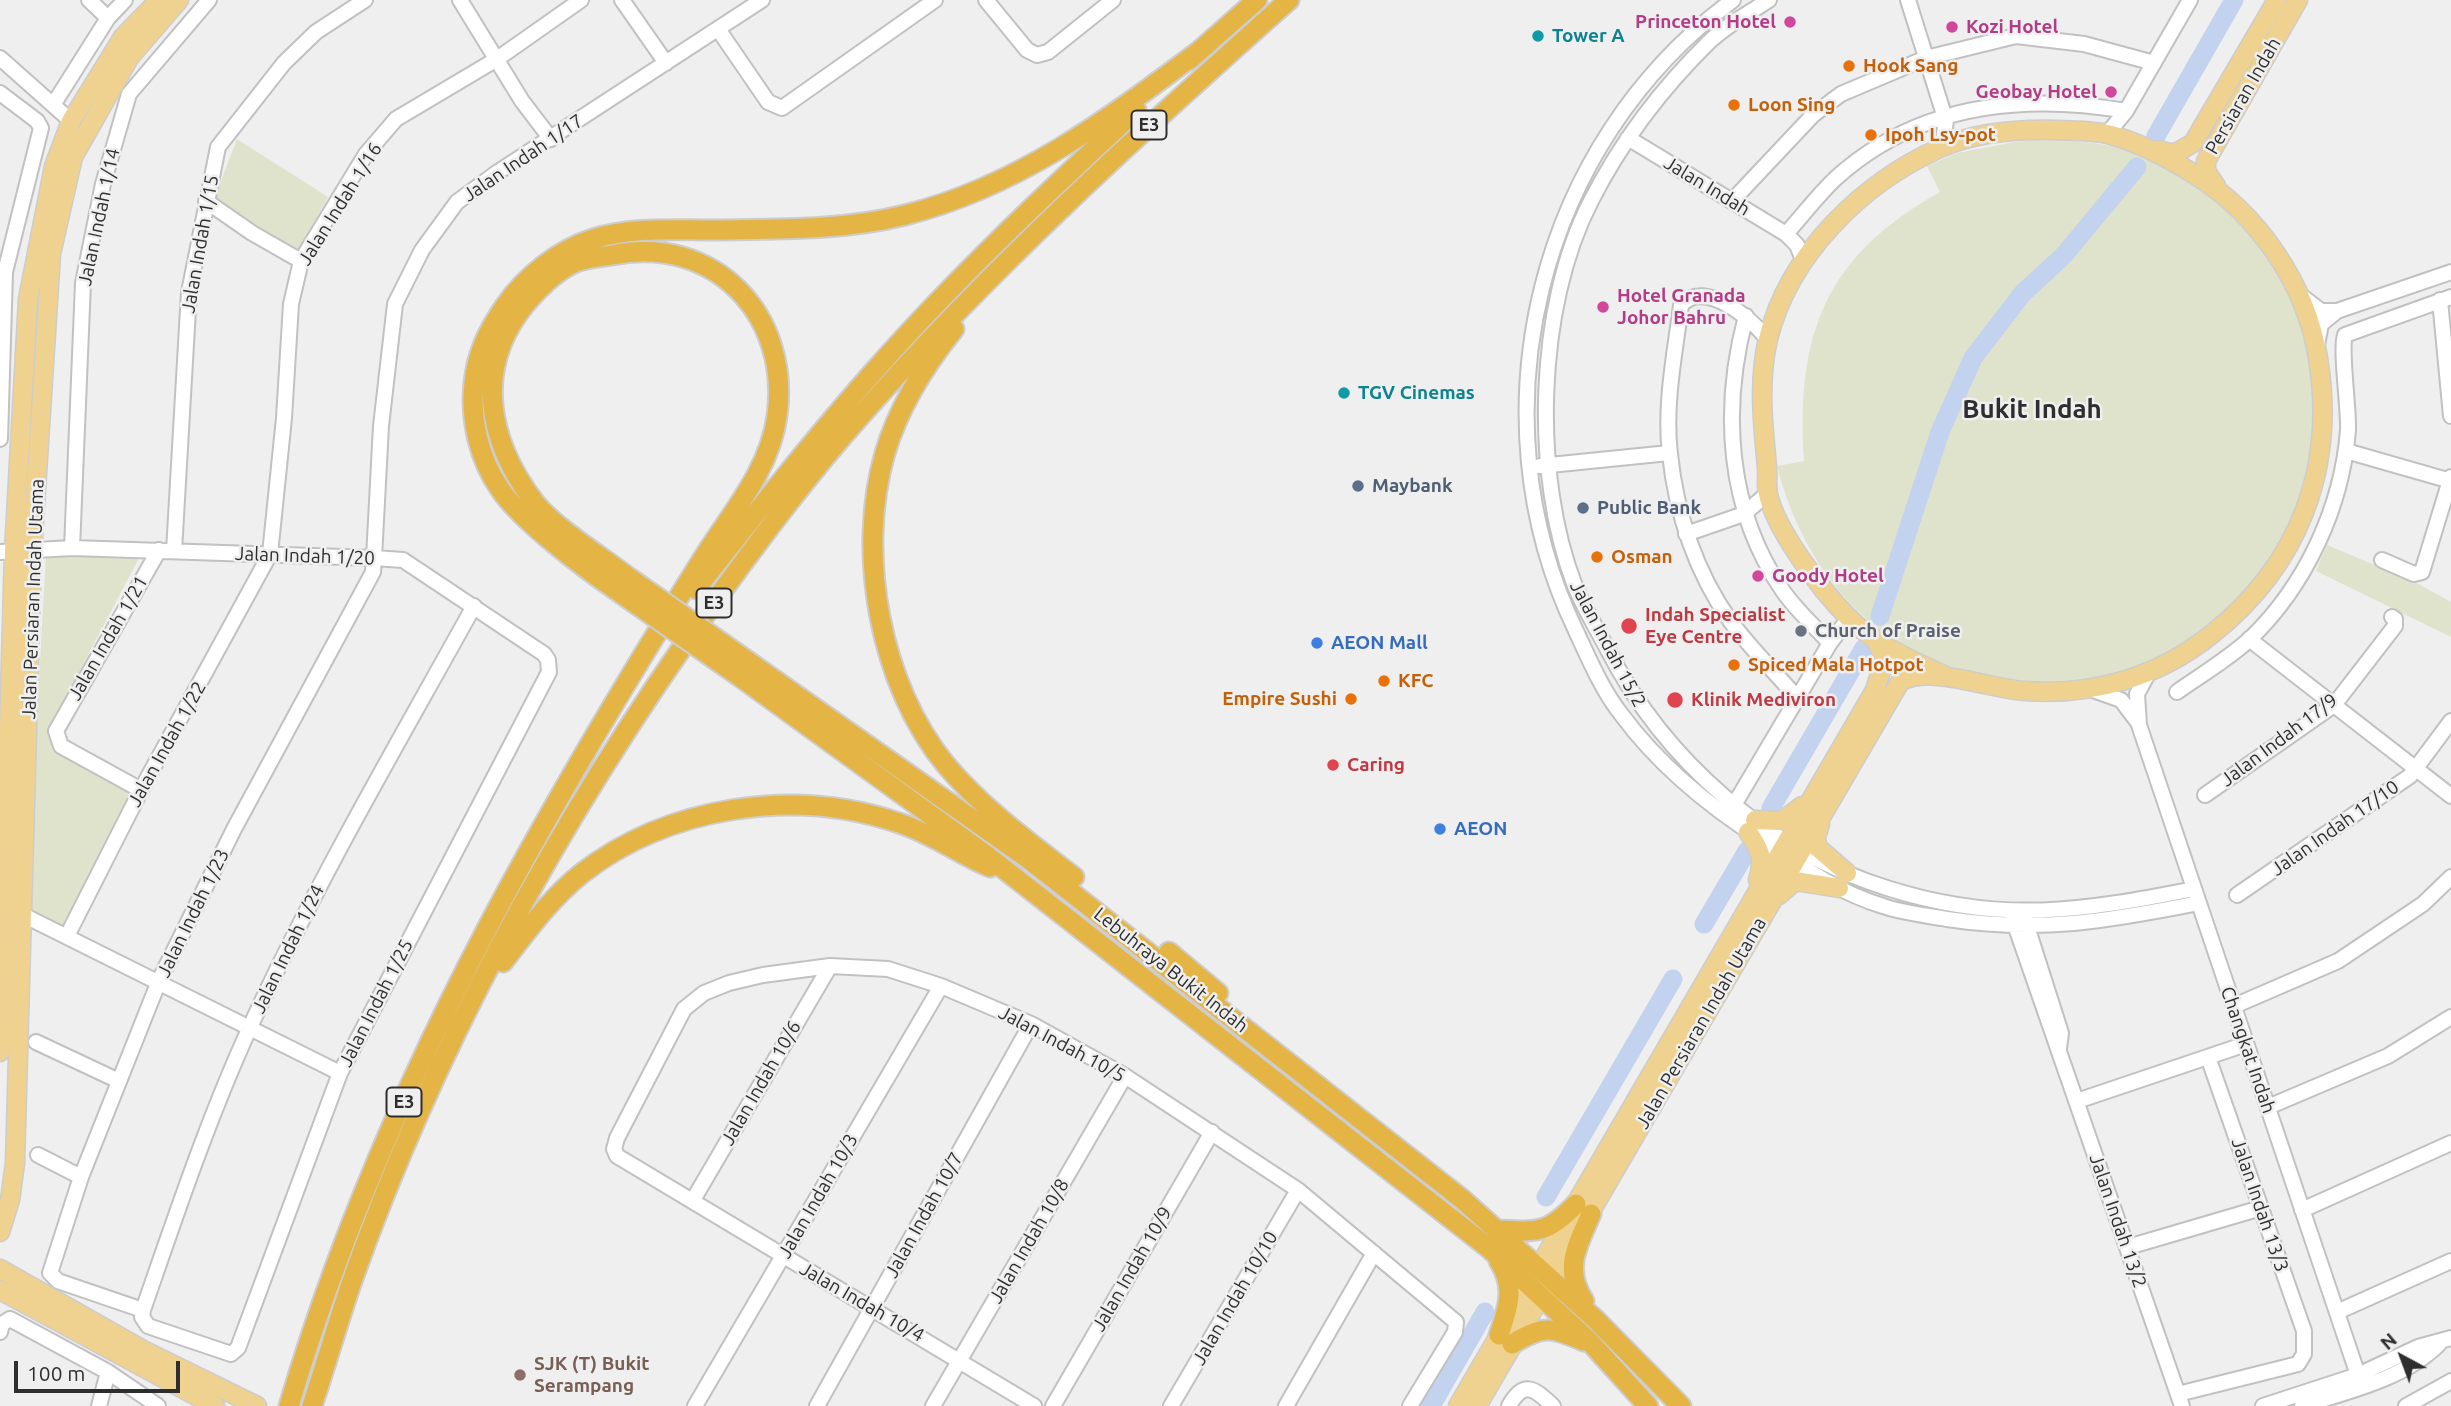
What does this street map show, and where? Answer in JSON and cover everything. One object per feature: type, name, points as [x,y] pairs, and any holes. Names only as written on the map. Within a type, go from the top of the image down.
[{"type":"highway","name":"E3","points":[[289,1406],[332,1279],[377,1163],[416,1074],[463,977],[538,835],[648,651],[833,418],[887,356],[1010,228],[1257,0]]},
{"type":"highway","name":"E3","points":[[312,1406],[352,1281],[390,1183],[476,996],[583,800],[652,692],[737,571],[860,416],[1013,254],[1130,142],[1289,0]]},
{"type":"highway","points":[[623,585],[552,539],[500,490],[478,443],[471,405],[476,359],[490,328],[518,288],[546,263],[590,240],[636,230],[782,229],[854,224],[904,215],[966,197],[1040,162],[1198,52]]},
{"type":"highway","points":[[623,585],[538,508],[513,471],[497,435],[491,401],[497,354],[511,321],[541,285],[575,262],[633,250],[685,257],[734,282],[760,318],[777,357],[778,412],[772,445],[739,506],[648,651]]},
{"type":"highway","points":[[1013,254],[950,333],[911,392],[884,454],[874,513],[875,586],[889,660],[914,716],[946,764],[983,803],[1197,974],[1276,1042],[1299,1070]]},
{"type":"highway","name":"Lebuhraya Bukit Indah","points":[[623,585],[1030,860],[1299,1070],[1541,1281],[1595,1319],[1681,1406]]},
{"type":"highway","name":"Lebuhraya Bukit Indah","points":[[744,668],[1007,874],[1494,1240]]},
{"type":"highway","points":[[476,996],[535,921],[581,874],[655,830],[713,813],[791,804],[861,812],[907,825],[962,856],[1007,874]]},
{"type":"highway","points":[[1583,1209],[1546,1230],[1494,1240],[1508,1275],[1510,1295],[1506,1340],[1552,1328],[1591,1343]]},
{"type":"highway","points":[[1583,1209],[1572,1276],[1595,1319]]},
{"type":"highway","name":"Lebuhraya Bukit Indah","points":[[1541,1281],[1591,1343],[1648,1406]]},
{"type":"main road","name":"Jalan Persiaran Indah Utama","points":[[0,1052],[15,552],[28,299],[54,166],[71,121],[123,37],[159,0]]},
{"type":"main road","name":"Jalan Persiaran Indah Utama","points":[[0,1232],[10,1200],[15,1163],[23,915],[15,552],[51,254],[72,157],[129,58],[180,0]]},
{"type":"main road","points":[[2261,28],[2266,0]]},
{"type":"main road","name":"Persiaran Indah","points":[[2148,148],[2174,154],[2193,142],[2277,0]]},
{"type":"main road","name":"Persiaran Indah","points":[[2220,193],[2206,171],[2206,161],[2298,0]]},
{"type":"main road","name":"Jalan Persiaran Indah Utama","points":[[1821,799],[1900,682],[1919,675],[1948,677],[1992,688],[2026,691],[2090,689],[2120,684],[2188,652],[2237,613],[2260,588],[2290,545],[2309,499],[2320,450],[2322,383],[2317,351],[2299,294],[2264,237],[2220,193],[2148,148],[2107,134],[2030,129],[1969,138],[1942,147],[1868,191],[1823,236],[1804,262],[1777,316],[1768,341],[1762,404],[1768,494],[1776,513],[1812,575],[1849,618],[1874,638],[1948,677]]},
{"type":"main road","name":"Jalan Persiaran Indah Utama","points":[[1458,1406],[1506,1340],[1821,799],[1882,676],[1884,650],[1874,638]]},
{"type":"main road","points":[[1759,906],[1763,861],[1752,826],[1788,819],[1821,799]]},
{"type":"main road","points":[[1821,799],[1817,847],[1843,881]]},
{"type":"main road","points":[[1759,906],[1795,881],[1843,881]]},
{"type":"main road","points":[[0,1269],[143,1350],[257,1406]]},
{"type":"main road","points":[[0,1290],[215,1406]]},
{"type":"main road","name":"Jalan Persiaran Indah Utama","points":[[1477,1406],[1506,1340]]},
{"type":"street","points":[[89,0],[108,18]]},
{"type":"street","points":[[52,105],[108,18],[125,0]]},
{"type":"street","name":"Jalan Indah 1/14","points":[[72,548],[83,283],[103,184],[129,93],[209,0]]},
{"type":"street","name":"Jalan Indah 1/15","points":[[174,551],[188,303],[218,147],[284,63],[316,32],[365,0]]},
{"type":"street","points":[[460,0],[522,101],[551,139]]},
{"type":"street","name":"Jalan Indah 1/16","points":[[270,554],[284,418],[291,304],[301,261],[366,154],[396,120],[496,59],[581,0]]},
{"type":"street","points":[[622,0],[666,63]]},
{"type":"street","name":"Jalan Indah 1/17","points":[[374,558],[381,426],[396,304],[422,250],[457,202],[498,172],[762,0]]},
{"type":"street","points":[[719,29],[768,102],[782,108],[935,0]]},
{"type":"street","points":[[986,0],[1027,50],[1037,55],[1048,52],[1113,0]]},
{"type":"street","name":"Jalan Indah 15/2","points":[[1733,0],[1695,30],[1629,102],[1587,167],[1562,219],[1548,261],[1532,328],[1525,396],[1528,467],[1539,534],[1561,600],[1621,714],[1699,794],[1843,881]]},
{"type":"street","name":"Jalan Indah 15/2","points":[[1752,826],[1734,805],[1677,752],[1629,692],[1575,587],[1557,526],[1548,465],[1546,386],[1552,331],[1563,284],[1590,203],[1643,115],[1712,40],[1769,0]]},
{"type":"street","points":[[1908,0],[1945,118],[1942,147]]},
{"type":"street","points":[[2107,134],[2126,111],[2190,0]]},
{"type":"street","points":[[1732,201],[1813,115],[1841,94],[1926,58],[2016,36],[2084,44],[2154,63]]},
{"type":"street","points":[[0,58],[71,121]]},
{"type":"street","points":[[0,93],[37,121],[41,128],[3,271],[0,439]]},
{"type":"street","points":[[1786,234],[1835,179],[1873,149],[1945,118],[2007,104],[2071,102],[2126,111]]},
{"type":"street","points":[[2126,111],[2130,142]]},
{"type":"street","points":[[1945,118],[1969,138]]},
{"type":"street","name":"Jalan Indah","points":[[1628,138],[1786,234],[1797,245],[1804,262]]},
{"type":"street","points":[[206,201],[252,233],[301,261]]},
{"type":"street","name":"Jalan Indah","points":[[1786,234],[1808,239],[1823,236]]},
{"type":"street","points":[[2299,294],[2321,311],[2337,311],[2451,272]]},
{"type":"street","points":[[1768,341],[1750,318],[1707,296],[1691,297],[1681,305],[1672,377],[1669,453],[1686,534],[1696,561],[1731,622],[1798,699]]},
{"type":"street","points":[[2177,692],[2249,639],[2274,612],[2322,536],[2337,493],[2346,451],[2348,418],[2344,335],[2446,298],[2451,416]]},
{"type":"street","points":[[2317,351],[2321,324],[2337,311]]},
{"type":"street","points":[[1750,318],[1777,316]]},
{"type":"street","points":[[1750,318],[1730,418],[1748,511],[1783,592],[1830,643]]},
{"type":"street","points":[[2346,451],[2451,479],[2422,572],[2414,575],[2382,560]]},
{"type":"street","points":[[1528,467],[1669,453]]},
{"type":"street","points":[[1686,534],[1748,511],[1768,494]]},
{"type":"street","points":[[1748,511],[1776,513]]},
{"type":"street","name":"Jalan Indah 1/20","points":[[15,552],[72,548],[403,561],[474,606],[548,660]]},
{"type":"street","name":"Jalan Indah 1/21","points":[[141,790],[61,746],[57,738],[58,725],[159,551]]},
{"type":"street","name":"Jalan Indah 1/22","points":[[67,936],[141,790],[270,554]]},
{"type":"street","name":"Jalan Indah 1/23","points":[[143,1310],[58,1281],[50,1273],[81,1177],[159,981],[234,829],[373,572],[374,558]]},
{"type":"street","name":"Jalan Indah 1/24","points":[[143,1310],[188,1181],[249,1029],[325,874],[474,606]]},
{"type":"street","name":"Jalan Indah 17/9","points":[[2205,795],[2334,705],[2395,626],[2395,619],[2392,617]]},
{"type":"street","points":[[1734,805],[1830,643],[1849,618]]},
{"type":"street","points":[[2249,639],[2451,796]]},
{"type":"street","name":"Jalan Indah 1/25","points":[[143,1310],[142,1317],[148,1326],[227,1354],[238,1348],[340,1073],[549,673],[548,660]]},
{"type":"street","name":"Changkat Indah","points":[[2149,672],[2137,695],[2139,726],[2360,1381]]},
{"type":"street","name":"Changkat Indah","points":[[2090,689],[2121,700],[2139,726]]},
{"type":"street","name":"Jalan Indah 17/10","points":[[2237,895],[2410,776],[2451,720]]},
{"type":"street","points":[[2234,1006],[2338,961],[2423,904],[2451,877]]},
{"type":"street","points":[[1843,881],[1939,902],[2016,911],[2098,908],[2197,896]]},
{"type":"street","points":[[1843,881],[1881,906],[2021,927],[2087,924],[2197,896]]},
{"type":"street","name":"Jalan Indah 13/2","points":[[2016,911],[2061,1033],[2059,1048],[2180,1400]]},
{"type":"street","points":[[23,915],[340,1073]]},
{"type":"street","name":"Jalan Indah 10/5","points":[[617,1156],[614,1149],[617,1138],[684,1009],[704,993],[729,983],[763,975],[830,966],[888,969],[941,986],[1031,1024],[1125,1076],[1298,1190],[1374,1253],[1456,1322],[1455,1332],[1409,1406]]},
{"type":"street","name":"Jalan Indah 10/6","points":[[693,1200],[830,966]]},
{"type":"street","name":"Jalan Indah 10/3","points":[[695,1406],[941,986]]},
{"type":"street","points":[[2268,1107],[2388,1056],[2451,1017]]},
{"type":"street","name":"Jalan Indah 10/7","points":[[817,1406],[1031,1024]]},
{"type":"street","points":[[36,1042],[119,1081]]},
{"type":"street","points":[[2077,1101],[2246,1044]]},
{"type":"street","name":"Jalan Indah 13/3","points":[[2180,1400],[2298,1364],[2304,1354],[2304,1331],[2208,1057]]},
{"type":"street","name":"Jalan Indah 10/8","points":[[933,1406],[1125,1076]]},
{"type":"street","name":"Jalan Indah 10/9","points":[[1053,1406],[1212,1132]]},
{"type":"street","points":[[2302,1210],[2451,1143]]},
{"type":"street","points":[[38,1154],[81,1177]]},
{"type":"street","name":"Jalan Indah 10/4","points":[[617,1156],[873,1307],[1034,1406]]},
{"type":"street","name":"Jalan Indah 10/10","points":[[1171,1406],[1298,1190]]},
{"type":"street","points":[[2128,1247],[2261,1208]]},
{"type":"street","points":[[1286,1406],[1374,1253]]},
{"type":"street","points":[[2337,1312],[2451,1261]]},
{"type":"street","points":[[0,1332],[2,1324],[10,1319],[108,1372],[158,1406]]},
{"type":"street","points":[[2302,1406],[2360,1381],[2418,1347],[2446,1340]]},
{"type":"street","points":[[99,1406],[108,1372]]},
{"type":"street","points":[[2263,1406],[2360,1381]]},
{"type":"street","points":[[2406,1406],[2451,1381]]},
{"type":"street","points":[[1512,1401],[1519,1392],[1531,1389],[1553,1406]]},
{"type":"green space","points":[[237,139],[328,197],[296,255],[213,202]]},
{"type":"green space","points":[[2031,139],[2087,142],[2127,150],[2175,171],[2215,201],[2270,261],[2299,320],[2312,383],[2311,447],[2294,509],[2264,566],[2220,616],[2164,655],[2139,666],[2087,680],[2032,682],[1978,675],[1918,653],[1888,636],[1838,590],[1818,562],[1801,532],[1777,466],[1804,461],[1806,374],[1813,337],[1826,303],[1844,272],[1869,243],[1901,217],[1940,192],[1927,166],[1957,153]]},
{"type":"green space","points":[[2327,545],[2413,581],[2451,602],[2451,637],[2316,571]]},
{"type":"green space","points":[[46,554],[139,558],[53,722],[51,735],[135,792],[64,932],[26,914]]},
{"type":"waterway","points":[[2156,136],[2234,0]]},
{"type":"waterway","points":[[1880,616],[1940,432],[1973,358],[2022,294],[2064,255],[2137,167]]},
{"type":"waterway","points":[[1771,808],[1864,648]]},
{"type":"waterway","points":[[1704,924],[1747,851]]},
{"type":"waterway","points":[[1546,1197],[1673,979]]},
{"type":"waterway","points":[[1431,1406],[1485,1312]]},
{"type":"place","name":"Princeton Hotel","points":[[1790,22]]},
{"type":"place","name":"Kozi Hotel","points":[[1952,27]]},
{"type":"place","name":"Tower A","points":[[1538,36]]},
{"type":"place","name":"Hook Sang","points":[[1849,66]]},
{"type":"place","name":"Geobay Hotel","points":[[2111,92]]},
{"type":"place","name":"Loon Sing","points":[[1734,105]]},
{"type":"place","name":"Ipoh Lsy-pot","points":[[1871,135]]},
{"type":"place","name":"Hotel Granada Johor Bahru","points":[[1603,307]]},
{"type":"place","name":"TGV Cinemas","points":[[1344,393]]},
{"type":"place","name":"Maybank","points":[[1358,486]]},
{"type":"place","name":"Public Bank","points":[[1583,508]]},
{"type":"place","name":"Osman","points":[[1597,557]]},
{"type":"place","name":"Goody Hotel","points":[[1758,576]]},
{"type":"place","name":"Indah Specialist Eye Centre","points":[[1629,626]]},
{"type":"place","name":"Church of Praise","points":[[1801,631]]},
{"type":"place","name":"AEON Mall","points":[[1317,643]]},
{"type":"place","name":"Spiced Mala Hotpot","points":[[1734,665]]},
{"type":"place","name":"KFC","points":[[1384,681]]},
{"type":"place","name":"Empire Sushi","points":[[1351,699]]},
{"type":"place","name":"Klinik Mediviron","points":[[1675,700]]},
{"type":"place","name":"Caring","points":[[1333,765]]},
{"type":"place","name":"AEON","points":[[1440,829]]},
{"type":"place","name":"SJK (T) Bukit Serampang","points":[[520,1375]]},
{"type":"district","name":"Bukit Indah","points":[[2032,409]]}]
